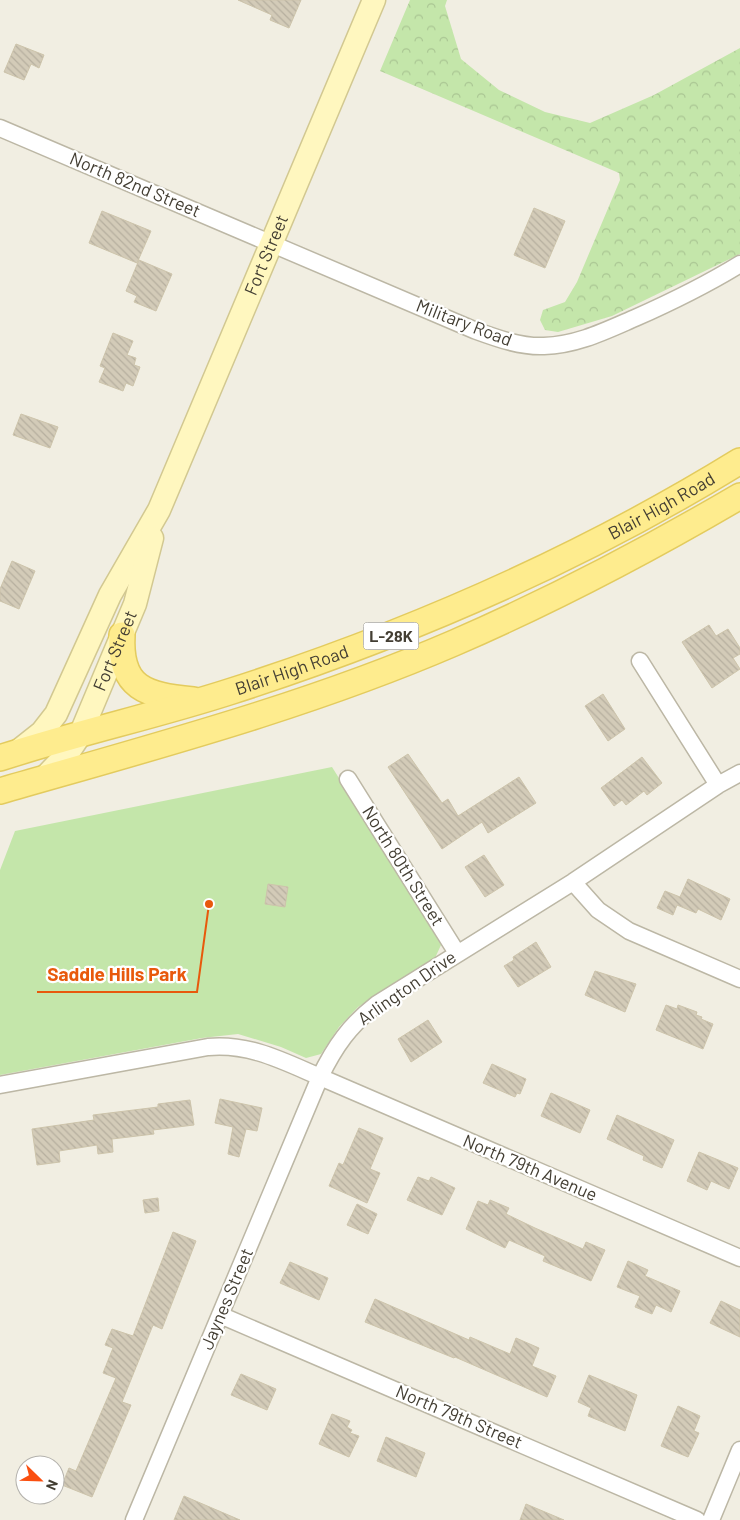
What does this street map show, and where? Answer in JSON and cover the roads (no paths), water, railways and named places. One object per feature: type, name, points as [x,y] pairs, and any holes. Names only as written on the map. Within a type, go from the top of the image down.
[{"type":"main road","name":"Fort Street","points":[[9,755],[42,732],[56,714],[110,595],[159,510],[374,0]]},
{"type":"main road","name":"Blair High Road","points":[[9,755],[200,700],[332,657],[444,613],[607,537],[740,461]]},
{"type":"main road","name":"Blair High Road","points":[[43,779],[297,702],[454,643],[597,575],[740,496]]},
{"type":"main road","name":"Fort Street","points":[[43,779],[68,753],[80,735],[134,604],[159,510]]},
{"type":"main road","points":[[122,634],[123,664],[138,685],[156,694],[200,700]]},
{"type":"main road","name":"L-28K","points":[[0,791],[43,779]]},
{"type":"street","name":"North 82nd Street","points":[[0,128],[270,244]]},
{"type":"street","name":"Military Road","points":[[270,244],[482,333],[530,346],[560,345],[591,337],[681,297],[740,264]]},
{"type":"street","points":[[640,661],[718,786]]},
{"type":"street","name":"Arlington Drive","points":[[320,1077],[342,1037],[360,1018],[457,953],[573,882],[740,773]]},
{"type":"street","name":"North 80th Street","points":[[348,779],[457,953]]},
{"type":"street","points":[[573,882],[598,910],[629,931],[740,979]]},
{"type":"street","points":[[0,1085],[223,1046],[240,1047],[263,1053],[320,1077]]},
{"type":"street","name":"North 79th Avenue","points":[[320,1077],[740,1258]]},
{"type":"street","name":"Jaynes Street","points":[[134,1520],[320,1077]]},
{"type":"street","name":"North 79th Street","points":[[220,1316],[697,1520]]},
{"type":"street","points":[[711,1520],[740,1450]]},
{"type":"place","name":"Saddle Hills Park","points":[[209,904]]}]
